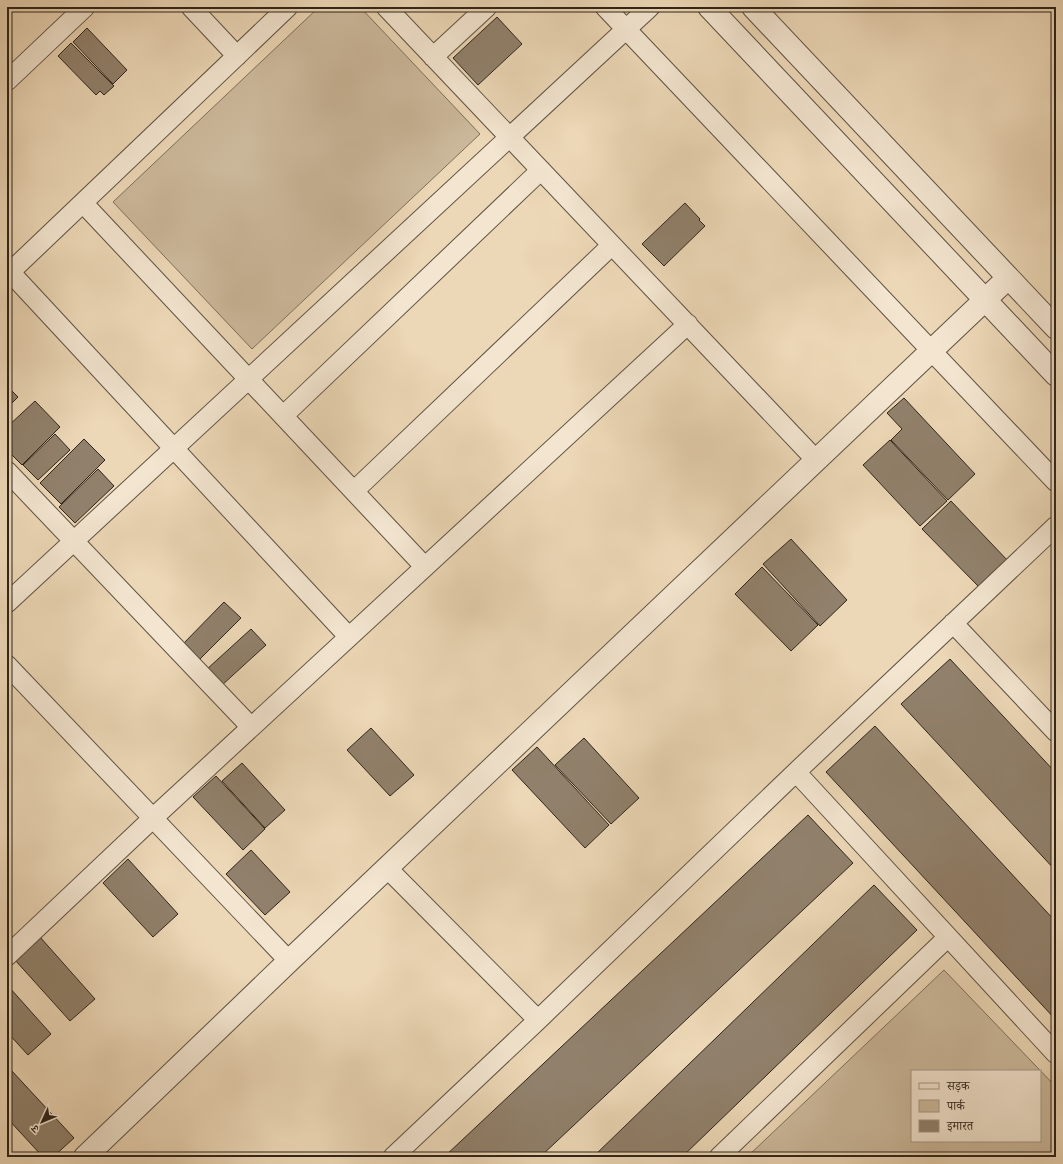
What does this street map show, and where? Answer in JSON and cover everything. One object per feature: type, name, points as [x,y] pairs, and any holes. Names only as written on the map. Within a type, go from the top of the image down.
[{"type":"street","points":[[7,81],[86,7]]},
{"type":"street","points":[[191,7],[237,56]]},
{"type":"street","points":[[288,7],[8,274],[174,448],[349,637]]},
{"type":"street","points":[[386,7],[816,460]]},
{"type":"street","points":[[433,57],[488,7]]},
{"type":"street","points":[[605,7],[1056,482]]},
{"type":"street","points":[[7,603],[650,7]]},
{"type":"street","points":[[709,7],[1056,375]]},
{"type":"street","points":[[753,7],[1056,328]]},
{"type":"street","points":[[283,416],[541,170]]},
{"type":"street","points":[[83,203],[425,567]]},
{"type":"street","points":[[354,491],[612,245]]},
{"type":"street","points":[[85,1157],[289,961],[1008,278]]},
{"type":"street","points":[[7,956],[153,818],[688,324]]},
{"type":"street","points":[[7,471],[252,727]]},
{"type":"street","points":[[393,1157],[1056,526]]},
{"type":"street","points":[[953,623],[1056,732]]},
{"type":"street","points":[[7,665],[289,961]]},
{"type":"street","points":[[796,772],[1056,1054]]},
{"type":"street","points":[[387,868],[538,1020]]},
{"type":"street","points":[[719,1157],[948,937]]},
{"type":"green space","points":[[319,7],[360,7],[480,134],[252,349],[113,202]]},
{"type":"green space","points":[[944,970],[1040,1070],[911,1070],[911,1142],[1041,1142],[1041,1071],[1056,1087],[1056,1157],[747,1157]]},
{"type":"building","points":[[497,17],[522,44],[478,85],[453,58]]},
{"type":"building","points":[[87,28],[127,70],[113,84],[73,42]]},
{"type":"building","points":[[71,43],[114,86],[104,95],[100,91],[96,95],[58,56]]},
{"type":"building","points":[[685,203],[705,226],[664,266],[642,244]]},
{"type":"building","points":[[7,386],[18,397],[7,408]]},
{"type":"building","points":[[904,398],[975,474],[948,500],[891,440],[902,429],[887,413]]},
{"type":"building","points":[[35,401],[60,427],[22,465],[7,450],[7,427]]},
{"type":"building","points":[[55,434],[70,450],[38,480],[23,465]]},
{"type":"building","points":[[84,439],[105,460],[61,504],[40,483]]},
{"type":"building","points":[[890,440],[947,501],[920,526],[863,465]]},
{"type":"building","points":[[98,469],[114,486],[75,523],[59,507]]},
{"type":"building","points":[[951,501],[1009,562],[981,589],[922,529]]},
{"type":"building","points":[[791,539],[847,600],[820,626],[763,564]]},
{"type":"building","points":[[762,567],[818,625],[791,651],[735,594]]},
{"type":"building","points":[[224,602],[241,618],[198,661],[182,645]]},
{"type":"building","points":[[251,629],[266,645],[221,686],[206,670]]},
{"type":"building","points":[[950,659],[1056,773],[1056,871],[901,704]]},
{"type":"building","points":[[875,726],[1056,922],[1056,1020],[826,772]]},
{"type":"building","points":[[371,728],[414,775],[390,796],[347,750]]},
{"type":"building","points":[[584,738],[639,798],[611,824],[555,765]]},
{"type":"building","points":[[537,747],[609,825],[585,848],[512,770]]},
{"type":"building","points":[[242,763],[285,810],[265,828],[222,781]]},
{"type":"building","points":[[216,776],[265,829],[243,850],[193,797]]},
{"type":"building","points":[[808,815],[853,863],[540,1157],[444,1157]]},
{"type":"building","points":[[251,850],[290,892],[265,915],[226,874]]},
{"type":"building","points":[[128,859],[178,914],[153,937],[103,883]]},
{"type":"building","points":[[874,885],[917,930],[682,1157],[593,1157]]},
{"type":"building","points":[[40,937],[95,999],[70,1021],[15,960]]},
{"type":"building","points":[[9,987],[51,1034],[28,1055],[7,1032],[7,988]]},
{"type":"building","points":[[11,1070],[74,1138],[53,1157],[43,1157],[7,1118],[7,1074]]}]
